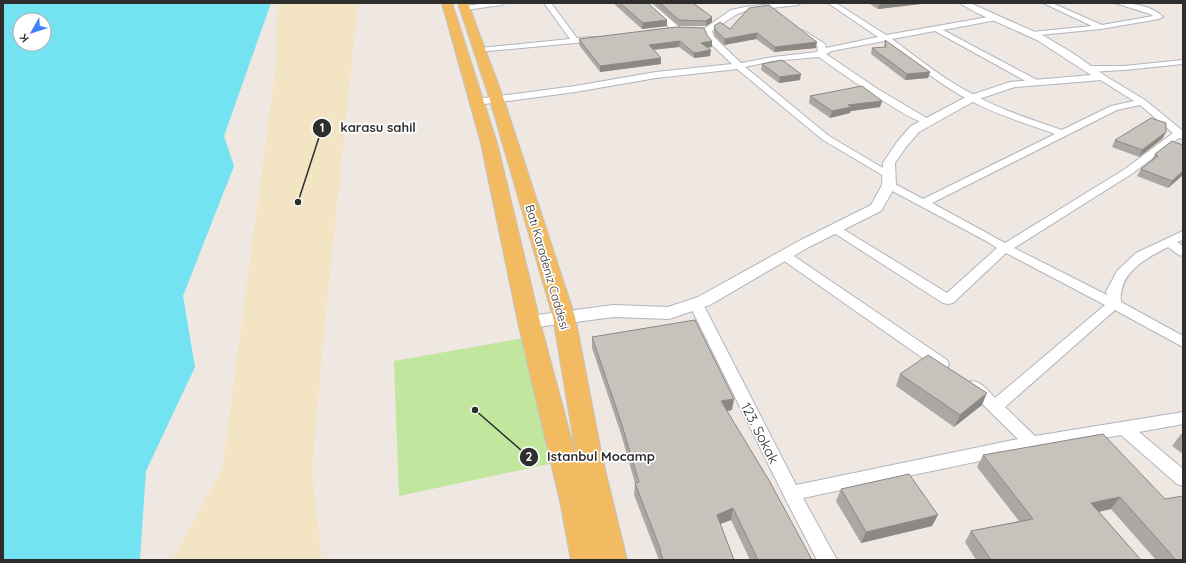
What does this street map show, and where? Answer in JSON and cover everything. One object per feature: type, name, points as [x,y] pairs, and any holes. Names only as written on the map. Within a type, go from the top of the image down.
[{"type":"main road","points":[[447,3],[489,142],[529,322],[574,501],[586,560]]},
{"type":"main road","name":"Batı Karadeniz Caddesi","points":[[464,5],[497,100],[564,318],[589,457],[612,560]]},
{"type":"street","points":[[464,5],[502,3]]},
{"type":"street","points":[[547,3],[575,41]]},
{"type":"street","points":[[647,3],[676,30]]},
{"type":"street","points":[[736,3],[745,9]]},
{"type":"street","points":[[798,3],[745,9],[725,17],[704,30],[710,38],[739,66],[826,138],[889,181],[923,203],[992,239],[1005,248],[1114,304],[1183,342]]},
{"type":"street","points":[[831,3],[972,98],[998,110],[1062,133]]},
{"type":"street","points":[[834,229],[948,300],[1005,248],[1129,171],[1179,131],[1142,102],[1032,34],[963,3]]},
{"type":"street","points":[[1046,3],[1101,27]]},
{"type":"street","points":[[1032,34],[1101,27],[1159,17],[1153,12],[1118,3]]},
{"type":"street","points":[[771,6],[783,16]]},
{"type":"street","points":[[477,102],[656,75],[739,66],[773,59],[820,54],[830,49],[994,18]]},
{"type":"street","points":[[795,26],[822,46],[820,54]]},
{"type":"street","points":[[935,28],[1034,82]]},
{"type":"street","points":[[480,50],[606,38]]},
{"type":"street","points":[[820,54],[885,98],[928,122]]},
{"type":"street","points":[[529,322],[614,311],[669,313],[704,301],[784,255],[876,208],[889,181],[888,163],[901,145],[915,129],[972,98],[1014,84],[1124,68],[1183,62]]},
{"type":"street","points":[[923,203],[1114,108],[1142,102]]},
{"type":"street","points":[[1114,304],[1113,292],[1122,274],[1140,256],[1183,235]]},
{"type":"street","points":[[1169,242],[1183,252]]},
{"type":"street","points":[[784,255],[975,387],[1032,443]]},
{"type":"street","name":"123. Sokak","points":[[696,304],[790,493],[828,560]]},
{"type":"street","points":[[995,407],[1114,304]]},
{"type":"street","points":[[790,493],[1032,443],[1183,418]]},
{"type":"street","points":[[1124,428],[1183,479]]},
{"type":"green space","points":[[535,336],[567,460],[399,496],[394,361]]},
{"type":"sand","points":[[278,3],[358,3],[324,333],[312,471],[322,560],[172,560],[222,469],[275,72]]},
{"type":"water","points":[[3,3],[271,3],[224,136],[234,166],[183,296],[195,367],[146,471],[140,560],[3,560]]},
{"type":"building","points":[[620,3],[648,3],[667,20],[643,23]]},
{"type":"building","points":[[660,3],[693,3],[712,17],[706,21],[679,20]]},
{"type":"building","points":[[769,5],[817,42],[775,47],[757,33],[725,39],[716,31],[714,26],[720,22],[730,29],[749,8]]},
{"type":"building","points":[[676,27],[704,28],[712,41],[701,43],[711,50],[694,53],[680,41],[649,45],[661,58],[600,66],[579,39]]},
{"type":"building","points":[[885,40],[930,72],[907,74],[872,48],[886,47]]},
{"type":"building","points":[[782,60],[801,74],[780,77],[762,64]]},
{"type":"building","points":[[862,86],[882,101],[848,105],[852,107],[832,111],[810,96]]},
{"type":"building","points":[[1151,118],[1166,123],[1166,132],[1142,150],[1115,140]]},
{"type":"building","points":[[1172,141],[1183,145],[1183,171],[1172,181],[1141,169],[1158,156],[1155,154]]},
{"type":"building","points":[[695,320],[734,399],[721,401],[770,482],[812,560],[758,560],[733,508],[717,515],[734,560],[663,560],[635,483],[639,482],[621,422],[592,337]]},
{"type":"building","points":[[928,355],[987,393],[960,415],[900,374]]},
{"type":"building","points":[[1103,434],[1165,499],[1183,496],[1183,560],[1176,560],[1120,497],[1091,503],[1141,560],[991,560],[971,531],[1033,519],[983,455]]},
{"type":"building","points":[[909,474],[938,515],[866,532],[841,489]]},
{"type":"place","name":"karasu sahil","points":[[298,202]]},
{"type":"place","name":"Istanbul Mocamp","points":[[475,410]]}]
